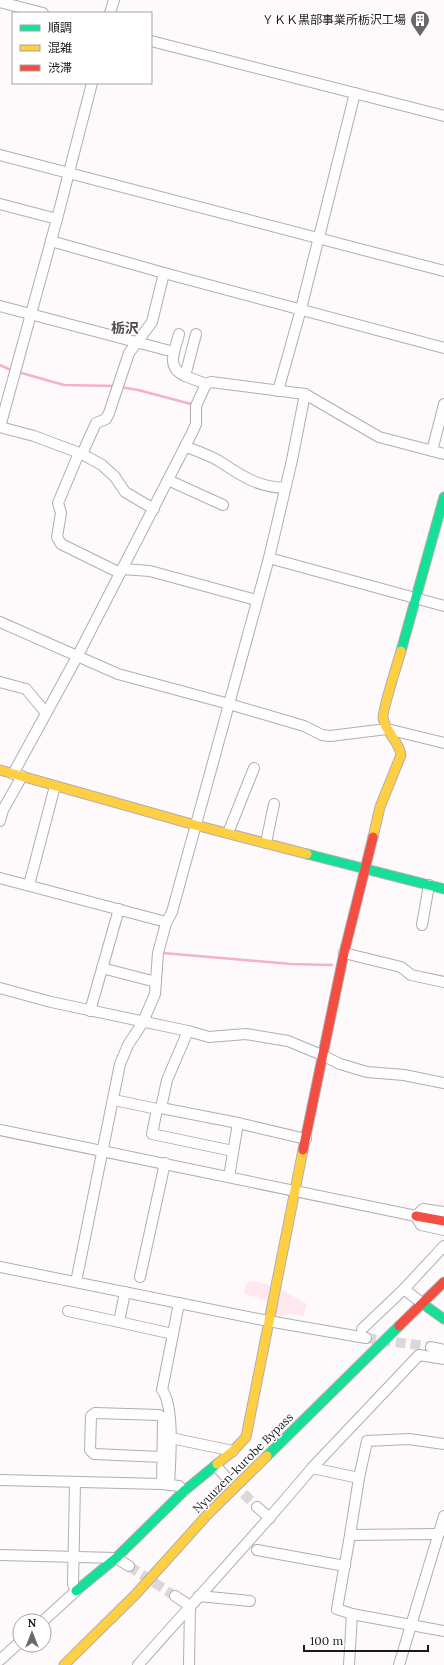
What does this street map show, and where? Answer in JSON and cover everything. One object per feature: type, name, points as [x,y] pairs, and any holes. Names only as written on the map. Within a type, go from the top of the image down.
[{"type":"main road","points":[[76,1591],[116,1558],[184,1491],[216,1466],[246,1437],[268,1321],[344,953],[380,807],[401,755],[400,748],[387,729],[383,716],[444,497]]},
{"type":"main road","points":[[0,770],[195,825],[444,889]]},
{"type":"main road","points":[[416,1216],[444,1221]]},
{"type":"main road","name":"Nyuuzen-kurobe Bypass","points":[[64,1665],[136,1594],[208,1514],[368,1355],[423,1304],[444,1282]]},
{"type":"main road","points":[[423,1304],[444,1319]]},
{"type":"street","points":[[110,12],[114,0]]},
{"type":"street","points":[[0,2],[39,12]]},
{"type":"street","points":[[152,41],[444,116]]},
{"type":"street","points":[[92,84],[57,220],[0,427],[34,436],[81,454],[102,465],[115,477],[125,492],[154,509]]},
{"type":"street","points":[[278,391],[301,309],[356,93]]},
{"type":"street","points":[[0,157],[68,173],[444,271]]},
{"type":"street","points":[[0,204],[57,220]]},
{"type":"street","points":[[51,241],[444,348]]},
{"type":"street","points":[[164,273],[152,322],[129,353],[106,419],[96,423],[58,503],[61,513],[57,537],[61,544],[121,571],[150,571],[256,600]]},
{"type":"street","points":[[0,306],[174,352]]},
{"type":"street","points":[[179,334],[172,361],[173,366],[178,373],[206,384],[211,382],[305,394],[379,437],[444,454]]},
{"type":"street","points":[[185,376],[196,334]]},
{"type":"street","points":[[0,821],[17,775],[46,713],[154,509],[196,424],[196,406],[206,384]]},
{"type":"street","points":[[76,1282],[114,1100],[120,1064],[128,1045],[143,1022],[155,994],[158,952],[166,922],[172,912],[256,600],[269,558],[305,394]]},
{"type":"street","points":[[432,451],[444,404]]},
{"type":"street","points":[[185,446],[219,461],[241,476],[273,488],[285,488]]},
{"type":"street","points":[[168,480],[223,505]]},
{"type":"street","points":[[269,558],[444,606]]},
{"type":"street","points":[[0,622],[78,655],[118,674],[304,726],[322,735],[330,736],[387,729],[444,743]]},
{"type":"street","points":[[0,682],[26,688],[46,713]]},
{"type":"street","points":[[228,833],[254,768]]},
{"type":"street","points":[[29,885],[54,786]]},
{"type":"street","points":[[266,843],[274,804]]},
{"type":"street","points":[[0,878],[166,922]]},
{"type":"street","points":[[422,925],[429,885]]},
{"type":"street","points":[[90,1011],[119,909]]},
{"type":"street","points":[[344,953],[401,967],[411,975],[444,982]]},
{"type":"street","points":[[102,968],[156,982]]},
{"type":"street","points":[[0,988],[51,1002],[188,1031],[208,1037],[246,1034],[288,1041],[340,1064],[367,1072],[404,1075],[444,1083]]},
{"type":"street","points":[[188,1031],[167,1080],[152,1134],[233,1151]]},
{"type":"street","points":[[114,1100],[238,1123],[306,1139]]},
{"type":"street","points":[[229,1177],[238,1123]]},
{"type":"street","points":[[0,1130],[416,1216],[421,1225],[444,1230]]},
{"type":"street","points":[[140,1278],[165,1163]]},
{"type":"street","points":[[416,1216],[424,1209],[444,1212]]},
{"type":"street","points":[[0,1267],[268,1321],[364,1333],[444,1246]]},
{"type":"street","points":[[404,1289],[423,1304]]},
{"type":"street","points":[[119,1322],[125,1292]]},
{"type":"street","points":[[166,1484],[171,1438],[167,1396],[162,1390],[178,1303]]},
{"type":"street","points":[[68,1311],[173,1334]]},
{"type":"street","points":[[431,1347],[444,1350]]},
{"type":"street","points":[[138,1665],[270,1518],[312,1468],[419,1355],[444,1359]]},
{"type":"street","points":[[162,1456],[94,1454],[90,1450],[91,1416],[95,1413],[159,1415],[163,1418],[162,1456],[166,1484]]},
{"type":"street","points":[[171,1438],[233,1451]]},
{"type":"street","points":[[444,1444],[409,1439],[367,1441],[359,1478],[337,1610],[444,1631]]},
{"type":"street","points":[[216,1466],[226,1476]]},
{"type":"street","points":[[312,1468],[359,1478]]},
{"type":"street","points":[[0,1480],[166,1484],[178,1486],[184,1491]]},
{"type":"street","points":[[52,1613],[76,1591],[73,1584],[75,1483]]},
{"type":"street","points":[[256,1507],[270,1518]]},
{"type":"street","points":[[399,1665],[444,1516]]},
{"type":"street","points":[[350,1535],[439,1534]]},
{"type":"street","points":[[257,1550],[345,1566]]},
{"type":"street","points":[[0,1555],[116,1558],[129,1566]]},
{"type":"street","points":[[175,1596],[190,1606]]},
{"type":"street","points":[[199,1596],[250,1601]]},
{"type":"street","points":[[188,1665],[190,1606]]},
{"type":"street","points":[[349,1665],[352,1614]]},
{"type":"street","points":[[0,1660],[12,1649]]},
{"type":"shaded area","points":[[254,1281],[270,1285],[267,1300],[244,1294],[246,1283]]},
{"type":"shaded area","points":[[278,1288],[307,1304],[304,1316],[288,1313],[278,1319],[273,1315]]},
{"type":"waterway","points":[[0,365],[13,371]]},
{"type":"waterway","points":[[18,372],[64,385],[115,386]]},
{"type":"waterway","points":[[120,387],[138,390],[191,404]]},
{"type":"waterway","points":[[163,953],[291,964],[332,965]]},
{"type":"tunnel","points":[[366,1338],[431,1347]]},
{"type":"tunnel","points":[[233,1483],[257,1507]]},
{"type":"tunnel","points":[[129,1566],[175,1596]]},
{"type":"traffic: fast","points":[[401,651],[444,497]]},
{"type":"traffic: fast","points":[[307,854],[444,889]]},
{"type":"traffic: fast","points":[[423,1304],[444,1319]]},
{"type":"traffic: fast","points":[[267,1456],[399,1326]]},
{"type":"traffic: fast","points":[[76,1591],[116,1558],[184,1491],[217,1464]]},
{"type":"traffic: slow","points":[[373,837],[380,807],[401,755],[398,745],[387,728],[383,718],[387,697],[401,651]]},
{"type":"traffic: slow","points":[[0,770],[195,825],[307,854]]},
{"type":"traffic: slow","points":[[217,1464],[233,1451],[246,1437],[303,1150]]},
{"type":"traffic: slow","points":[[64,1665],[136,1594],[208,1514],[267,1456]]},
{"type":"traffic: jam","points":[[303,1150],[344,953],[373,837]]},
{"type":"traffic: jam","points":[[416,1216],[444,1221]]},
{"type":"traffic: jam","points":[[399,1326],[444,1282]]},
{"type":"place","name":"ＹＫＫ黒部事業所栃沢工場","points":[[420,37]]},
{"type":"district","name":"栃沢","points":[[125,328]]}]
